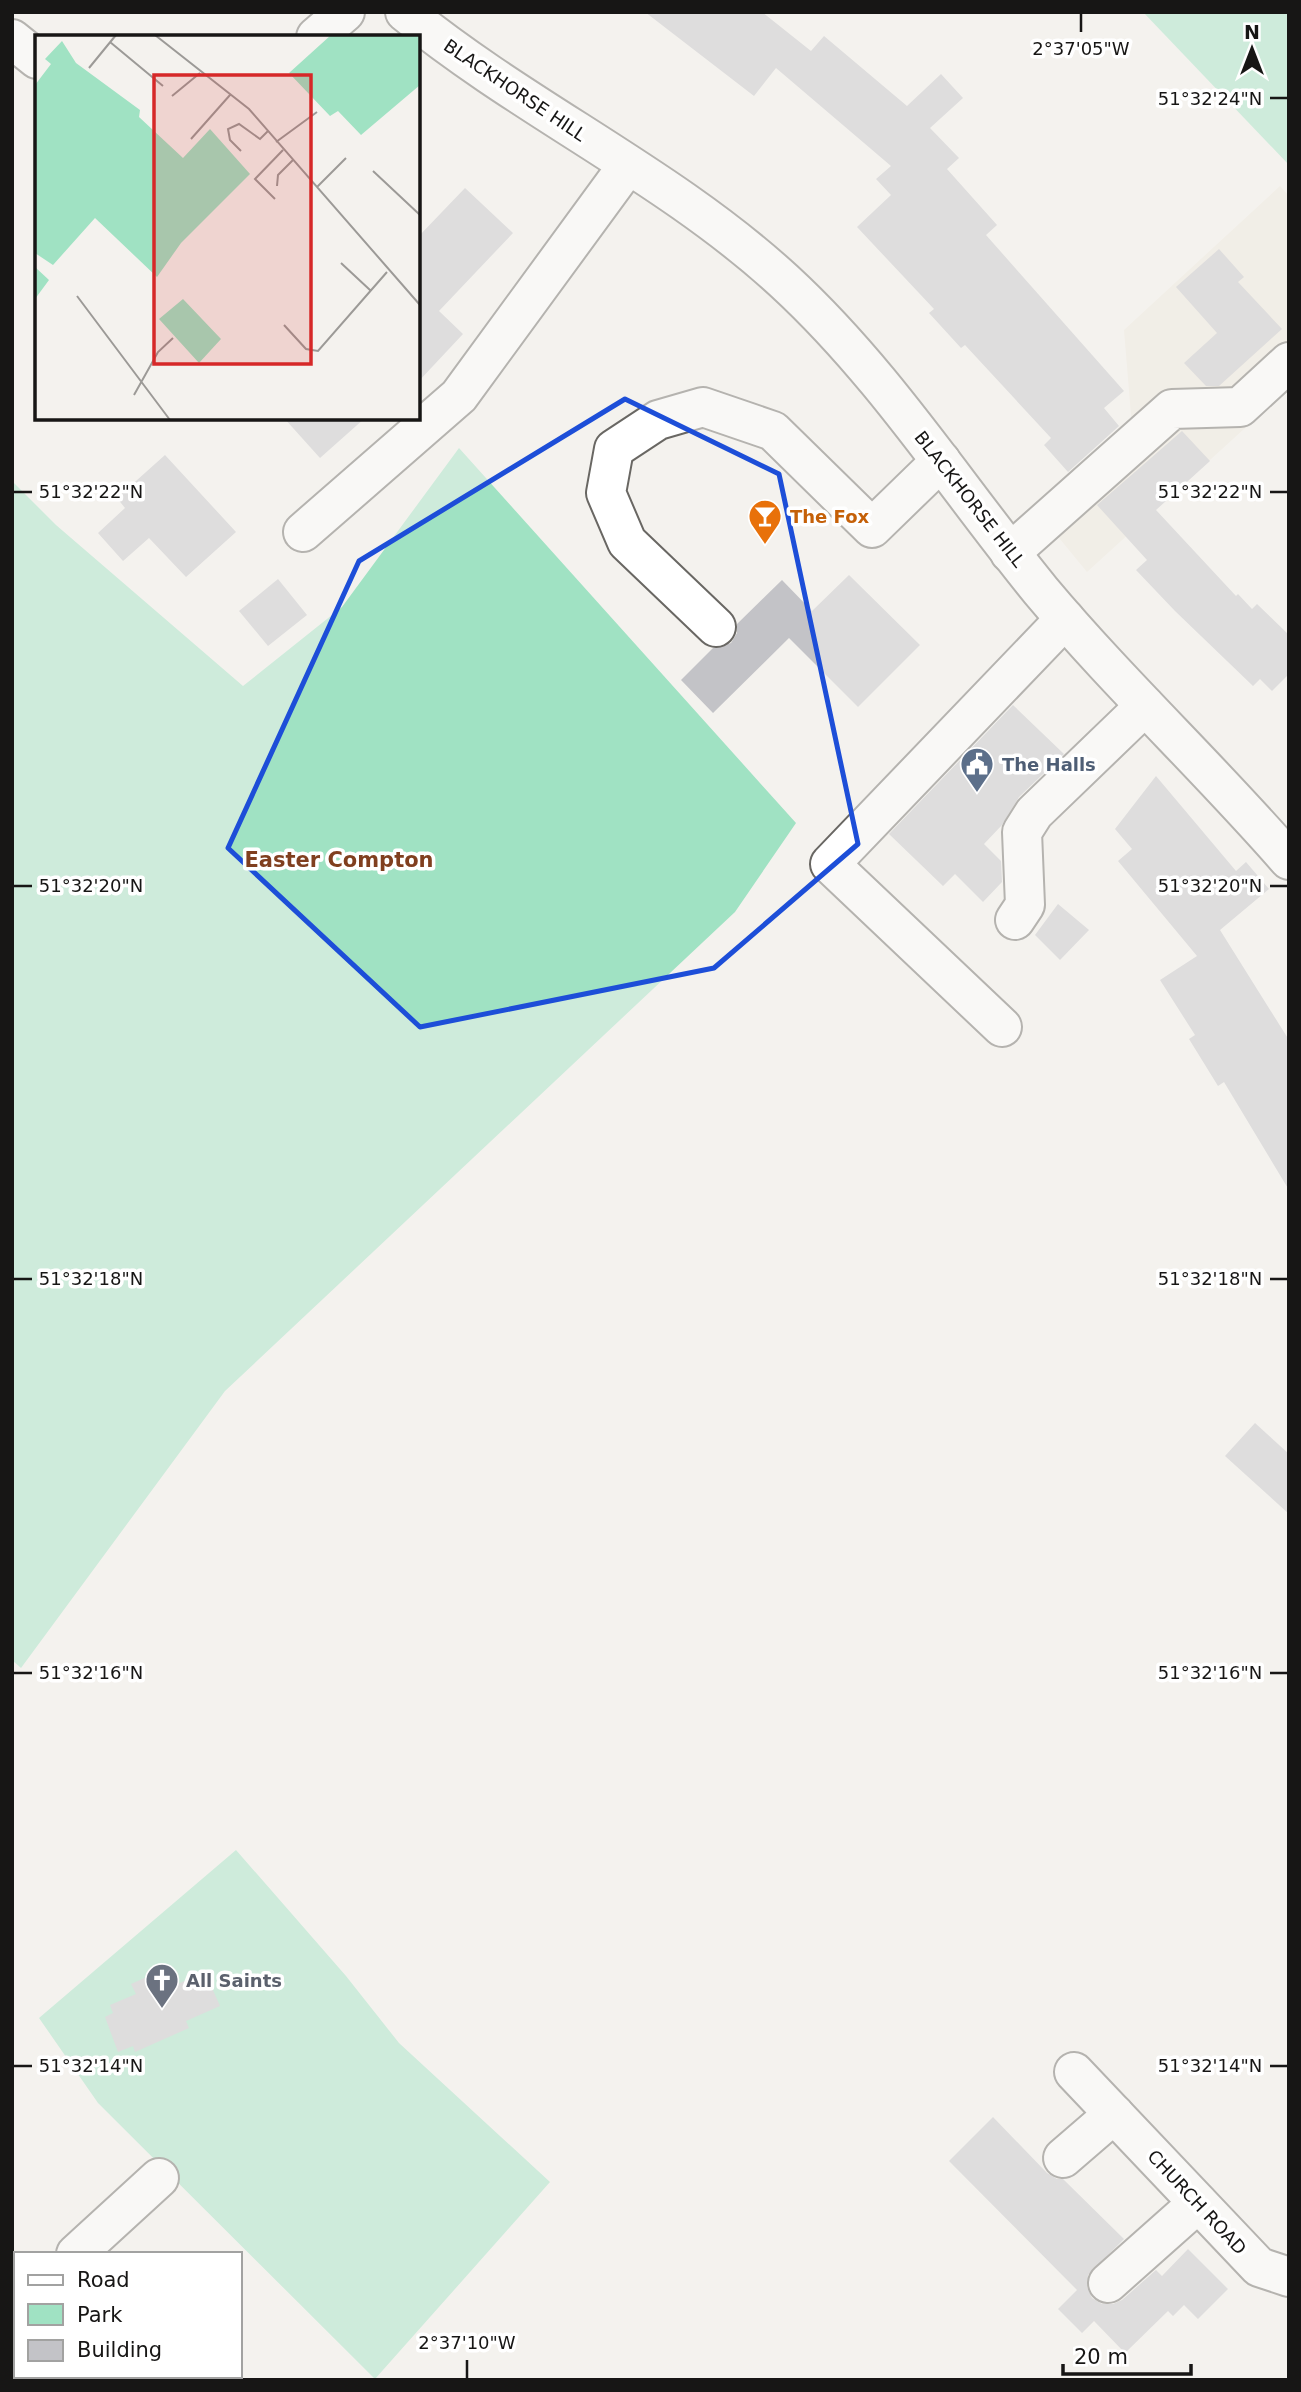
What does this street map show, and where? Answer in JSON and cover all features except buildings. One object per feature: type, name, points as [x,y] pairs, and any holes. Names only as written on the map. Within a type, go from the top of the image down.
[{"type":"main road","points":[[318,35],[345,12]]},
{"type":"main road","name":"BLACKHORSE HILL","points":[[405,12],[502,84],[683,202],[783,281],[870,369],[1010,552],[1065,619],[1289,860]]},
{"type":"main road","points":[[12,39],[35,57]]},
{"type":"main road","points":[[303,532],[458,396],[628,165]]},
{"type":"main road","points":[[1010,552],[1172,410],[1240,407],[1289,362]]},
{"type":"main road","points":[[716,627],[627,542],[606,493],[614,449],[658,420],[703,407],[773,431],[873,528],[940,461]]},
{"type":"main road","points":[[1002,1027],[830,863],[1065,619]]},
{"type":"main road","points":[[1015,920],[1025,905],[1022,832],[1034,813],[1145,706]]},
{"type":"main road","name":"CHURCH ROAD","points":[[1074,2072],[1259,2267],[1289,2277]]},
{"type":"main road","points":[[1063,2158],[1114,2114]]},
{"type":"main road","points":[[78,2252],[159,2178]]},
{"type":"main road","points":[[1108,2283],[1198,2203]]},
{"type":"highlighted area","points":[[625,399],[779,474],[858,844],[714,968],[420,1027],[228,848],[359,561]]},
{"type":"shaded area","points":[[1280,186],[1289,196],[1289,388],[1087,572],[1037,511],[1132,427],[1124,330]]},
{"type":"green space","points":[[1143,12],[1289,12],[1289,165]]},
{"type":"green space","points":[[459,448],[796,823],[735,912],[225,1391],[21,1668],[12,1660],[12,481],[56,525],[243,686],[342,607]]},
{"type":"green space","points":[[236,1850],[346,1976],[399,2043],[550,2182],[375,2379],[98,2103],[39,2018]]},
{"type":"place","name":"The Fox","points":[[765,546]]},
{"type":"place","name":"The Halls","points":[[977,794]]},
{"type":"place","name":"All Saints","points":[[162,2010]]},
{"type":"district","name":"Easter Compton","points":[[339,860]]}]
